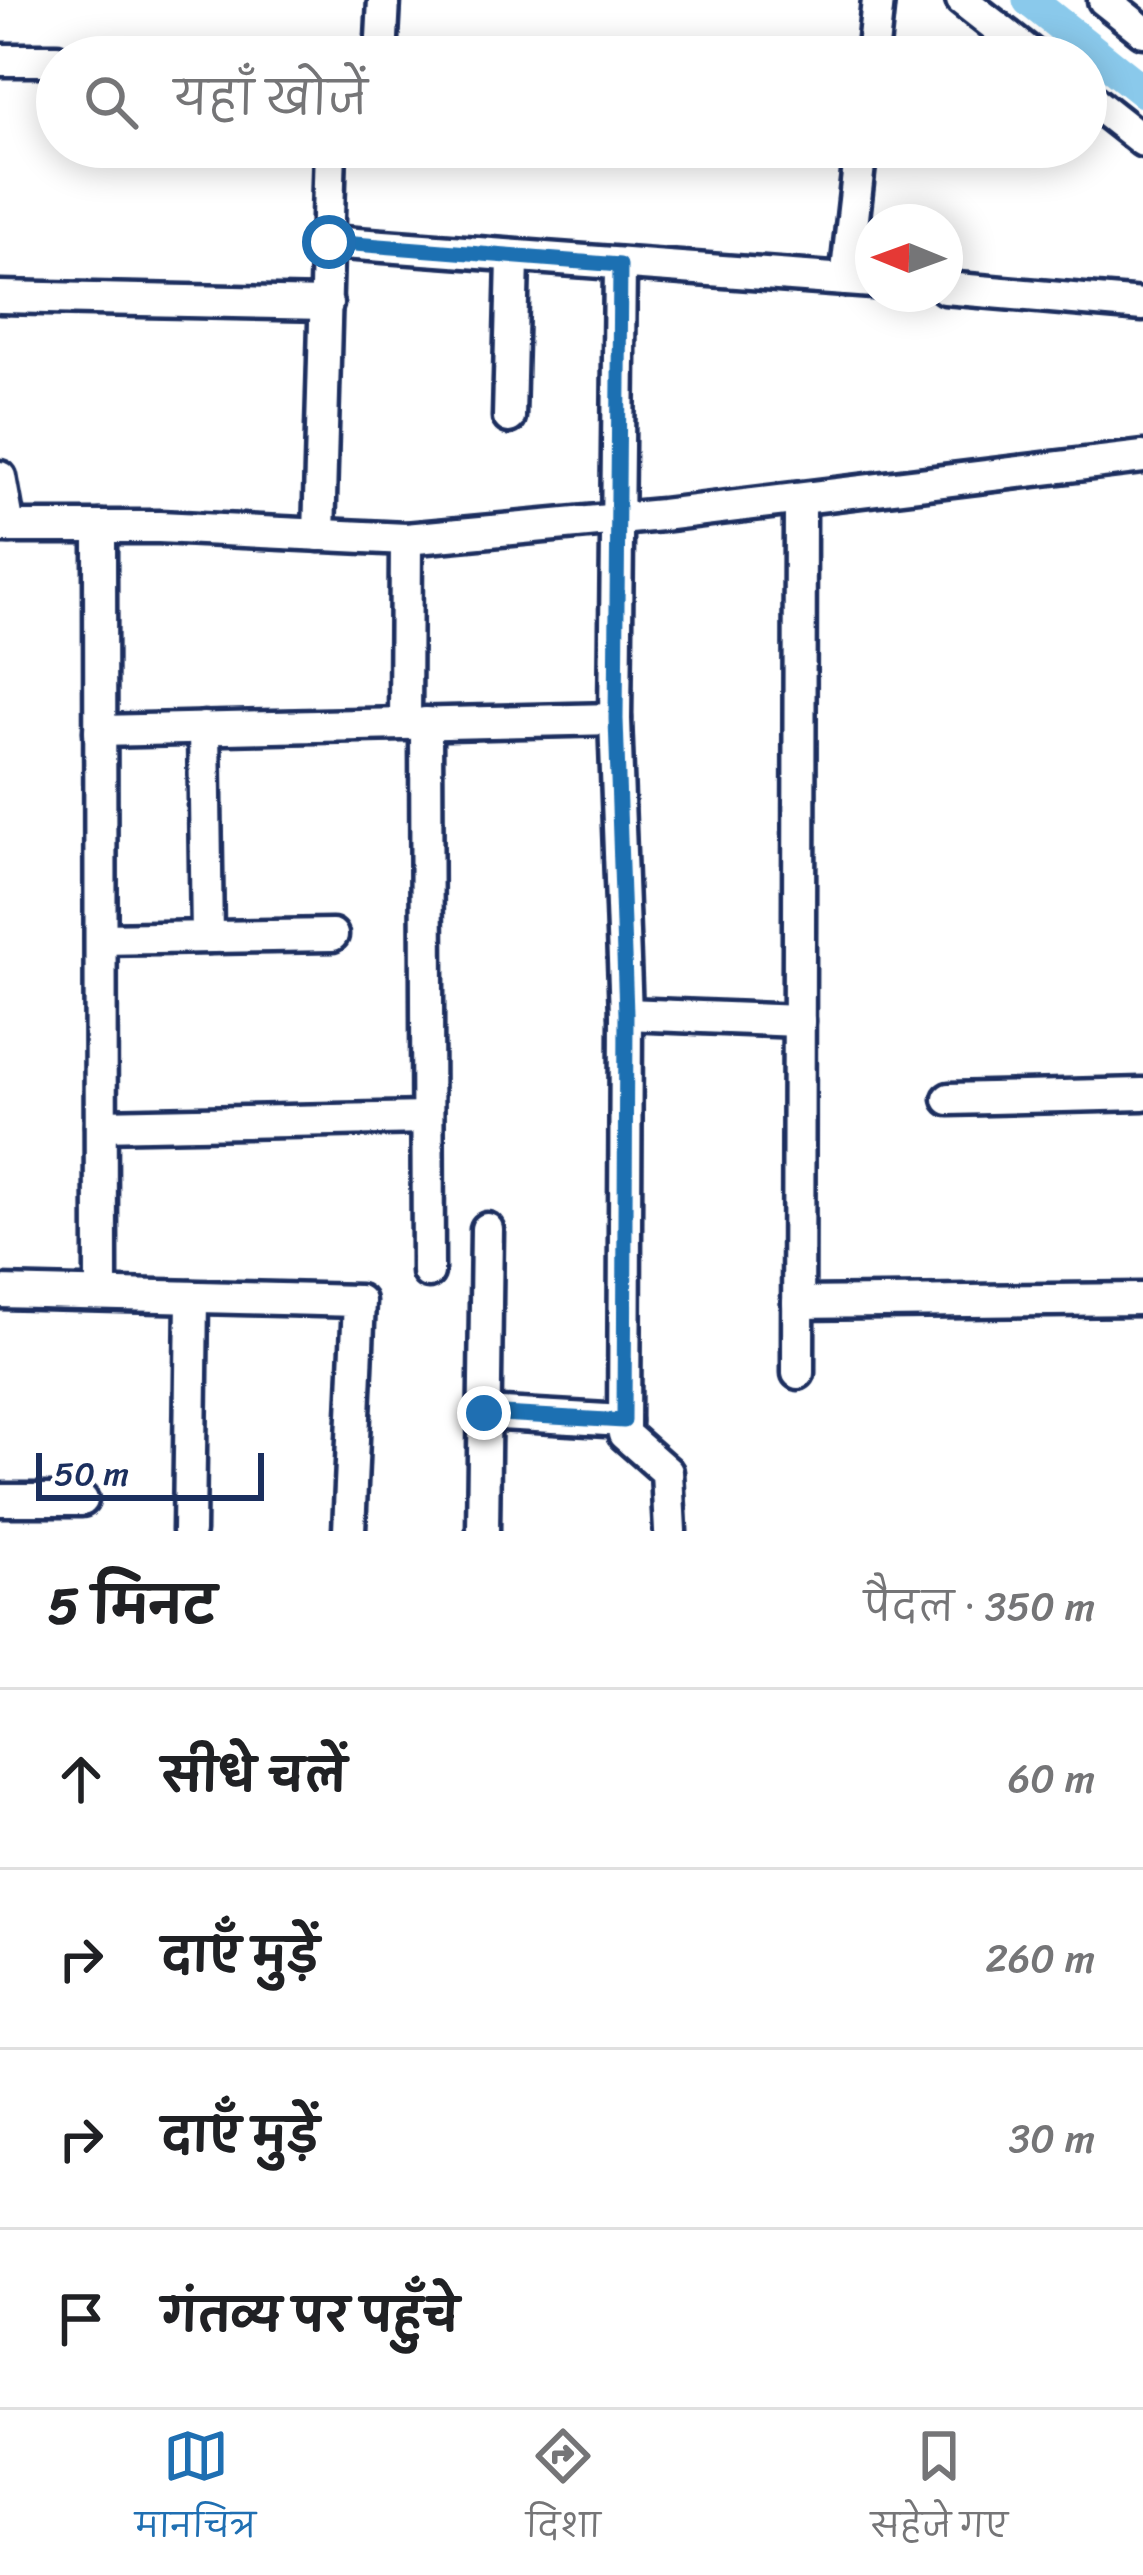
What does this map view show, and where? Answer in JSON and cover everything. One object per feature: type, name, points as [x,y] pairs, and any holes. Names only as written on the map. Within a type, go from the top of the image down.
[{"type":"street","points":[[382,36],[384,0]]},
{"type":"street","points":[[874,36],[878,0]]},
{"type":"street","points":[[962,0],[1008,36]]},
{"type":"street","points":[[1104,0],[1143,31]]},
{"type":"street","points":[[0,60],[36,60]]},
{"type":"street","points":[[1107,113],[1143,141]]},
{"type":"street","points":[[319,535],[330,168]]},
{"type":"street","points":[[861,168],[861,204]]},
{"type":"street","points":[[329,242],[855,281]]},
{"type":"street","points":[[509,417],[513,259]]},
{"type":"street","points":[[620,265],[616,719],[626,1014],[624,1434],[667,1472],[670,1531]]},
{"type":"street","points":[[963,290],[1143,305]]},
{"type":"street","points":[[0,297],[327,304]]},
{"type":"street","points":[[0,477],[4,527],[100,526],[406,539],[800,499],[1143,457]]},
{"type":"street","points":[[797,1373],[800,499]]},
{"type":"street","points":[[100,526],[101,1294]]},
{"type":"street","points":[[406,539],[416,723],[428,1272]]},
{"type":"street","points":[[100,730],[616,719]]},
{"type":"street","points":[[204,728],[207,937]]},
{"type":"street","points":[[100,939],[332,935]]},
{"type":"street","points":[[626,1014],[799,1021]]},
{"type":"street","points":[[949,1099],[1143,1094]]},
{"type":"street","points":[[101,1125],[426,1118]]},
{"type":"street","points":[[483,1531],[487,1229]]},
{"type":"street","points":[[0,1292],[359,1301],[349,1531]]},
{"type":"street","points":[[189,1531],[192,1297]]},
{"type":"street","points":[[798,1303],[1143,1299]]},
{"type":"street","points":[[484,1413],[624,1421]]},
{"type":"street","points":[[0,1500],[82,1500]]},
{"type":"waterway","points":[[1029,0],[1074,36]]},
{"type":"waterway","points":[[1107,62],[1143,91]]},
{"type":"route","points":[[329,242],[620,265],[616,719],[626,1014],[624,1421],[484,1413]]}]
